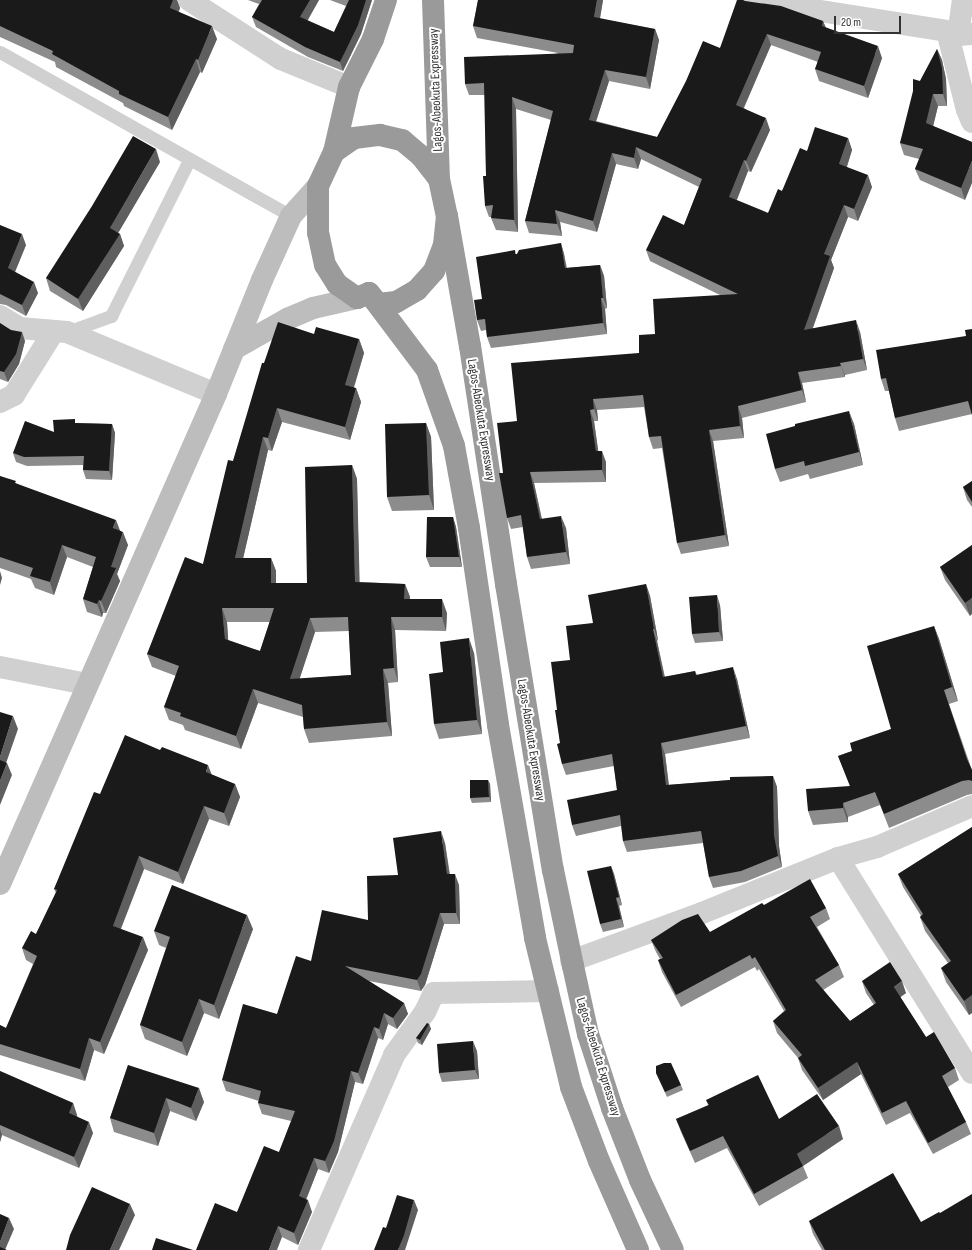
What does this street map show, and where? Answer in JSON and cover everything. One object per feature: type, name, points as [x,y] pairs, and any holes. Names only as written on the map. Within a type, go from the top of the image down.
[{"type":"highway","points":[[386,0],[373,39],[349,87],[334,152],[318,186],[318,233],[325,265],[337,284],[378,304],[396,302],[417,290],[434,271],[444,245],[447,216]]},
{"type":"highway","name":"Lagos-Abeokuta Expressway","points":[[433,0],[438,115],[438,179],[447,216],[470,346],[506,584],[550,855],[571,961],[588,1034],[612,1108],[640,1180],[673,1250]]},
{"type":"highway","points":[[334,152],[354,138],[380,135],[402,140],[422,156],[438,179]]},
{"type":"highway","points":[[363,296],[427,370],[454,446],[469,528],[498,725],[535,938],[571,1087],[599,1161],[638,1250]]},
{"type":"main road","points":[[0,884],[216,394],[262,280],[291,216],[318,186]]},
{"type":"main road","points":[[234,349],[287,319],[313,308],[363,296]]},
{"type":"street","points":[[189,0],[281,59],[349,87]]},
{"type":"street","points":[[751,0],[959,33]]},
{"type":"street","points":[[963,0],[959,33],[967,110],[972,122]]},
{"type":"street","points":[[0,316],[20,328],[60,332],[216,394]]},
{"type":"street","points":[[0,402],[14,395],[60,332]]},
{"type":"street","points":[[0,667],[87,684]]},
{"type":"street","points":[[571,961],[702,913],[838,858],[877,847],[972,806]]},
{"type":"street","points":[[838,858],[972,1073]]},
{"type":"street","points":[[309,1250],[394,1055],[425,1012],[434,992],[548,991]]},
{"type":"lane","points":[[0,52],[188,160],[291,216]]},
{"type":"lane","points":[[60,332],[111,316],[188,160]]},
{"type":"building","points":[[0,0],[173,0],[170,8],[212,26],[198,60],[196,59],[168,117],[119,94],[119,91],[52,54],[53,51],[0,26]]},
{"type":"building","points":[[262,0],[310,0],[300,17],[334,32],[349,0],[366,0],[358,25],[340,62],[305,47],[252,17]]},
{"type":"building","points":[[478,0],[597,0],[594,17],[655,29],[646,77],[605,70],[589,120],[657,137],[686,81],[703,41],[720,48],[737,0],[781,6],[823,21],[822,26],[878,46],[864,86],[815,69],[821,52],[767,34],[736,105],[766,118],[746,161],[744,160],[729,197],[768,213],[778,189],[782,191],[800,148],[807,151],[815,127],[848,138],[839,164],[868,175],[854,209],[844,205],[824,254],[830,256],[804,330],[856,320],[863,359],[840,363],[841,366],[798,372],[802,390],[738,406],[740,426],[709,430],[725,535],[677,543],[661,436],[649,437],[643,395],[593,399],[594,409],[590,410],[596,451],[602,451],[602,470],[530,472],[540,519],[561,516],[566,552],[527,557],[521,515],[507,518],[499,473],[503,473],[497,423],[517,421],[511,363],[639,353],[639,335],[655,334],[653,299],[738,294],[646,250],[663,215],[684,225],[702,179],[636,147],[634,158],[612,153],[593,221],[555,210],[557,224],[525,221],[553,111],[512,97],[514,220],[491,218],[493,205],[485,206],[483,176],[486,176],[484,83],[465,84],[464,57],[573,53],[574,45],[473,26]]},
{"type":"building","points":[[937,49],[942,68],[943,94],[933,94],[926,123],[972,142],[972,161],[961,188],[915,169],[923,149],[900,143],[913,91],[913,79],[920,81]]},
{"type":"building","points":[[133,136],[156,149],[110,228],[120,234],[78,299],[46,278],[92,206]]},
{"type":"building","points":[[0,225],[22,234],[8,268],[34,282],[22,305],[0,294]]},
{"type":"building","points":[[561,243],[565,268],[600,265],[603,298],[601,298],[603,323],[487,337],[485,319],[477,320],[474,300],[482,299],[476,257],[515,250],[515,254],[517,254],[519,250]]},
{"type":"building","points":[[278,322],[314,334],[316,327],[359,339],[345,385],[356,388],[345,427],[277,408],[268,438],[263,437],[235,558],[271,558],[271,583],[307,583],[305,467],[352,465],[355,582],[405,584],[404,599],[442,599],[442,617],[391,617],[394,668],[383,669],[387,722],[304,729],[302,705],[253,689],[236,736],[180,716],[181,713],[164,707],[179,666],[147,654],[185,557],[203,564],[228,460],[233,461],[262,363],[264,363]],"holes":[[[222,608],[274,608],[260,651],[225,639]],[[348,617],[351,675],[290,679],[310,618]]]},
{"type":"building","points":[[0,323],[11,330],[22,332],[16,354],[4,372],[0,371]]},
{"type":"building","points":[[972,329],[972,415],[968,401],[895,418],[886,378],[881,379],[876,350],[966,336],[965,330]]},
{"type":"building","points":[[849,411],[859,452],[805,466],[804,461],[775,469],[766,434],[795,426],[795,424]]},
{"type":"building","points":[[75,419],[75,423],[112,424],[109,471],[83,470],[84,456],[24,457],[13,453],[25,421],[54,432],[53,420]]},
{"type":"building","points":[[426,423],[429,495],[387,497],[385,424]]},
{"type":"building","points":[[0,476],[16,481],[15,483],[116,520],[113,528],[123,532],[111,567],[116,568],[101,601],[99,600],[97,604],[83,599],[96,557],[62,545],[50,582],[30,576],[33,568],[0,557]]},
{"type":"building","points":[[972,481],[972,502],[963,487]]},
{"type":"building","points":[[427,517],[453,517],[459,557],[426,557]]},
{"type":"building","points":[[972,545],[972,598],[965,603],[940,567]]},
{"type":"building","points":[[646,584],[653,629],[663,677],[695,671],[696,675],[733,667],[746,726],[661,743],[666,785],[730,780],[730,777],[773,776],[774,835],[778,856],[741,871],[709,877],[701,831],[623,841],[620,815],[572,825],[567,800],[617,790],[612,754],[562,764],[557,744],[560,743],[555,710],[557,710],[551,662],[570,660],[566,626],[593,623],[588,595]]},
{"type":"building","points":[[717,595],[719,632],[692,634],[689,597]]},
{"type":"building","points":[[934,626],[952,687],[944,690],[972,770],[972,781],[962,781],[884,814],[875,792],[843,803],[843,808],[808,811],[806,789],[850,786],[838,756],[852,751],[850,743],[891,729],[867,646]]},
{"type":"building","points":[[469,638],[477,720],[434,724],[429,674],[443,672],[440,642]]},
{"type":"building","points":[[0,712],[13,716],[0,757]]},
{"type":"building","points":[[125,735],[160,750],[162,747],[208,765],[206,772],[235,784],[224,813],[204,806],[178,872],[139,856],[113,926],[143,937],[100,1042],[89,1038],[80,1069],[0,1044],[0,1025],[6,1028],[37,956],[22,948],[31,931],[36,934],[57,890],[54,889],[94,792],[100,794]]},
{"type":"building","points":[[0,760],[7,763],[0,781]]},
{"type":"building","points":[[470,780],[488,780],[489,797],[470,798]]},
{"type":"building","points":[[972,827],[972,995],[964,1001],[941,968],[951,961],[920,917],[923,914],[898,874]]},
{"type":"building","points":[[441,831],[447,874],[455,874],[456,913],[440,913],[421,974],[417,980],[345,966],[404,1003],[393,1018],[384,1013],[379,1029],[374,1027],[358,1073],[351,1071],[334,1141],[325,1161],[314,1158],[299,1196],[308,1200],[294,1233],[278,1226],[269,1250],[196,1250],[215,1203],[237,1212],[264,1146],[279,1152],[295,1111],[258,1103],[261,1091],[222,1080],[243,1004],[277,1014],[296,956],[311,961],[322,910],[368,920],[367,876],[398,875],[393,838]]},
{"type":"building","points":[[611,866],[619,897],[616,898],[621,919],[600,924],[587,871]]},
{"type":"building","points":[[810,879],[826,908],[810,917],[839,965],[815,980],[850,1021],[876,1003],[862,981],[890,962],[902,981],[894,987],[926,1037],[934,1032],[955,1068],[942,1076],[966,1122],[928,1143],[906,1101],[882,1113],[857,1062],[818,1088],[798,1058],[802,1055],[773,1021],[786,1010],[755,957],[752,959],[750,955],[676,995],[658,960],[663,958],[651,940],[682,920],[698,914],[710,932],[762,903],[764,905]]},
{"type":"building","points":[[172,885],[247,915],[214,1005],[199,999],[182,1042],[140,1025],[170,937],[154,931]]},
{"type":"building","points":[[427,1023],[429,1024],[420,1040],[416,1038]]},
{"type":"building","points":[[473,1041],[475,1070],[439,1073],[437,1044]]},
{"type":"building","points":[[664,1063],[671,1063],[681,1085],[665,1092],[656,1073],[656,1066]]},
{"type":"building","points":[[128,1065],[199,1088],[191,1108],[166,1098],[154,1133],[110,1118]]},
{"type":"building","points":[[0,1071],[73,1103],[69,1113],[89,1122],[74,1157],[0,1125]]},
{"type":"building","points":[[758,1075],[779,1119],[817,1094],[839,1126],[797,1154],[803,1166],[754,1194],[723,1136],[690,1151],[676,1119],[709,1105],[706,1100]]},
{"type":"building","points":[[893,1173],[921,1222],[939,1212],[940,1213],[972,1194],[972,1250],[825,1250],[809,1221]]},
{"type":"building","points":[[92,1187],[130,1204],[110,1250],[66,1250],[70,1235]]},
{"type":"building","points":[[397,1195],[414,1200],[398,1250],[374,1250],[383,1227],[386,1228]]},
{"type":"building","points":[[0,1214],[9,1218],[0,1242]]},
{"type":"building","points":[[156,1238],[193,1250],[152,1250]]},
{"type":"building","points":[[0,1247],[7,1250],[0,1250]]}]
